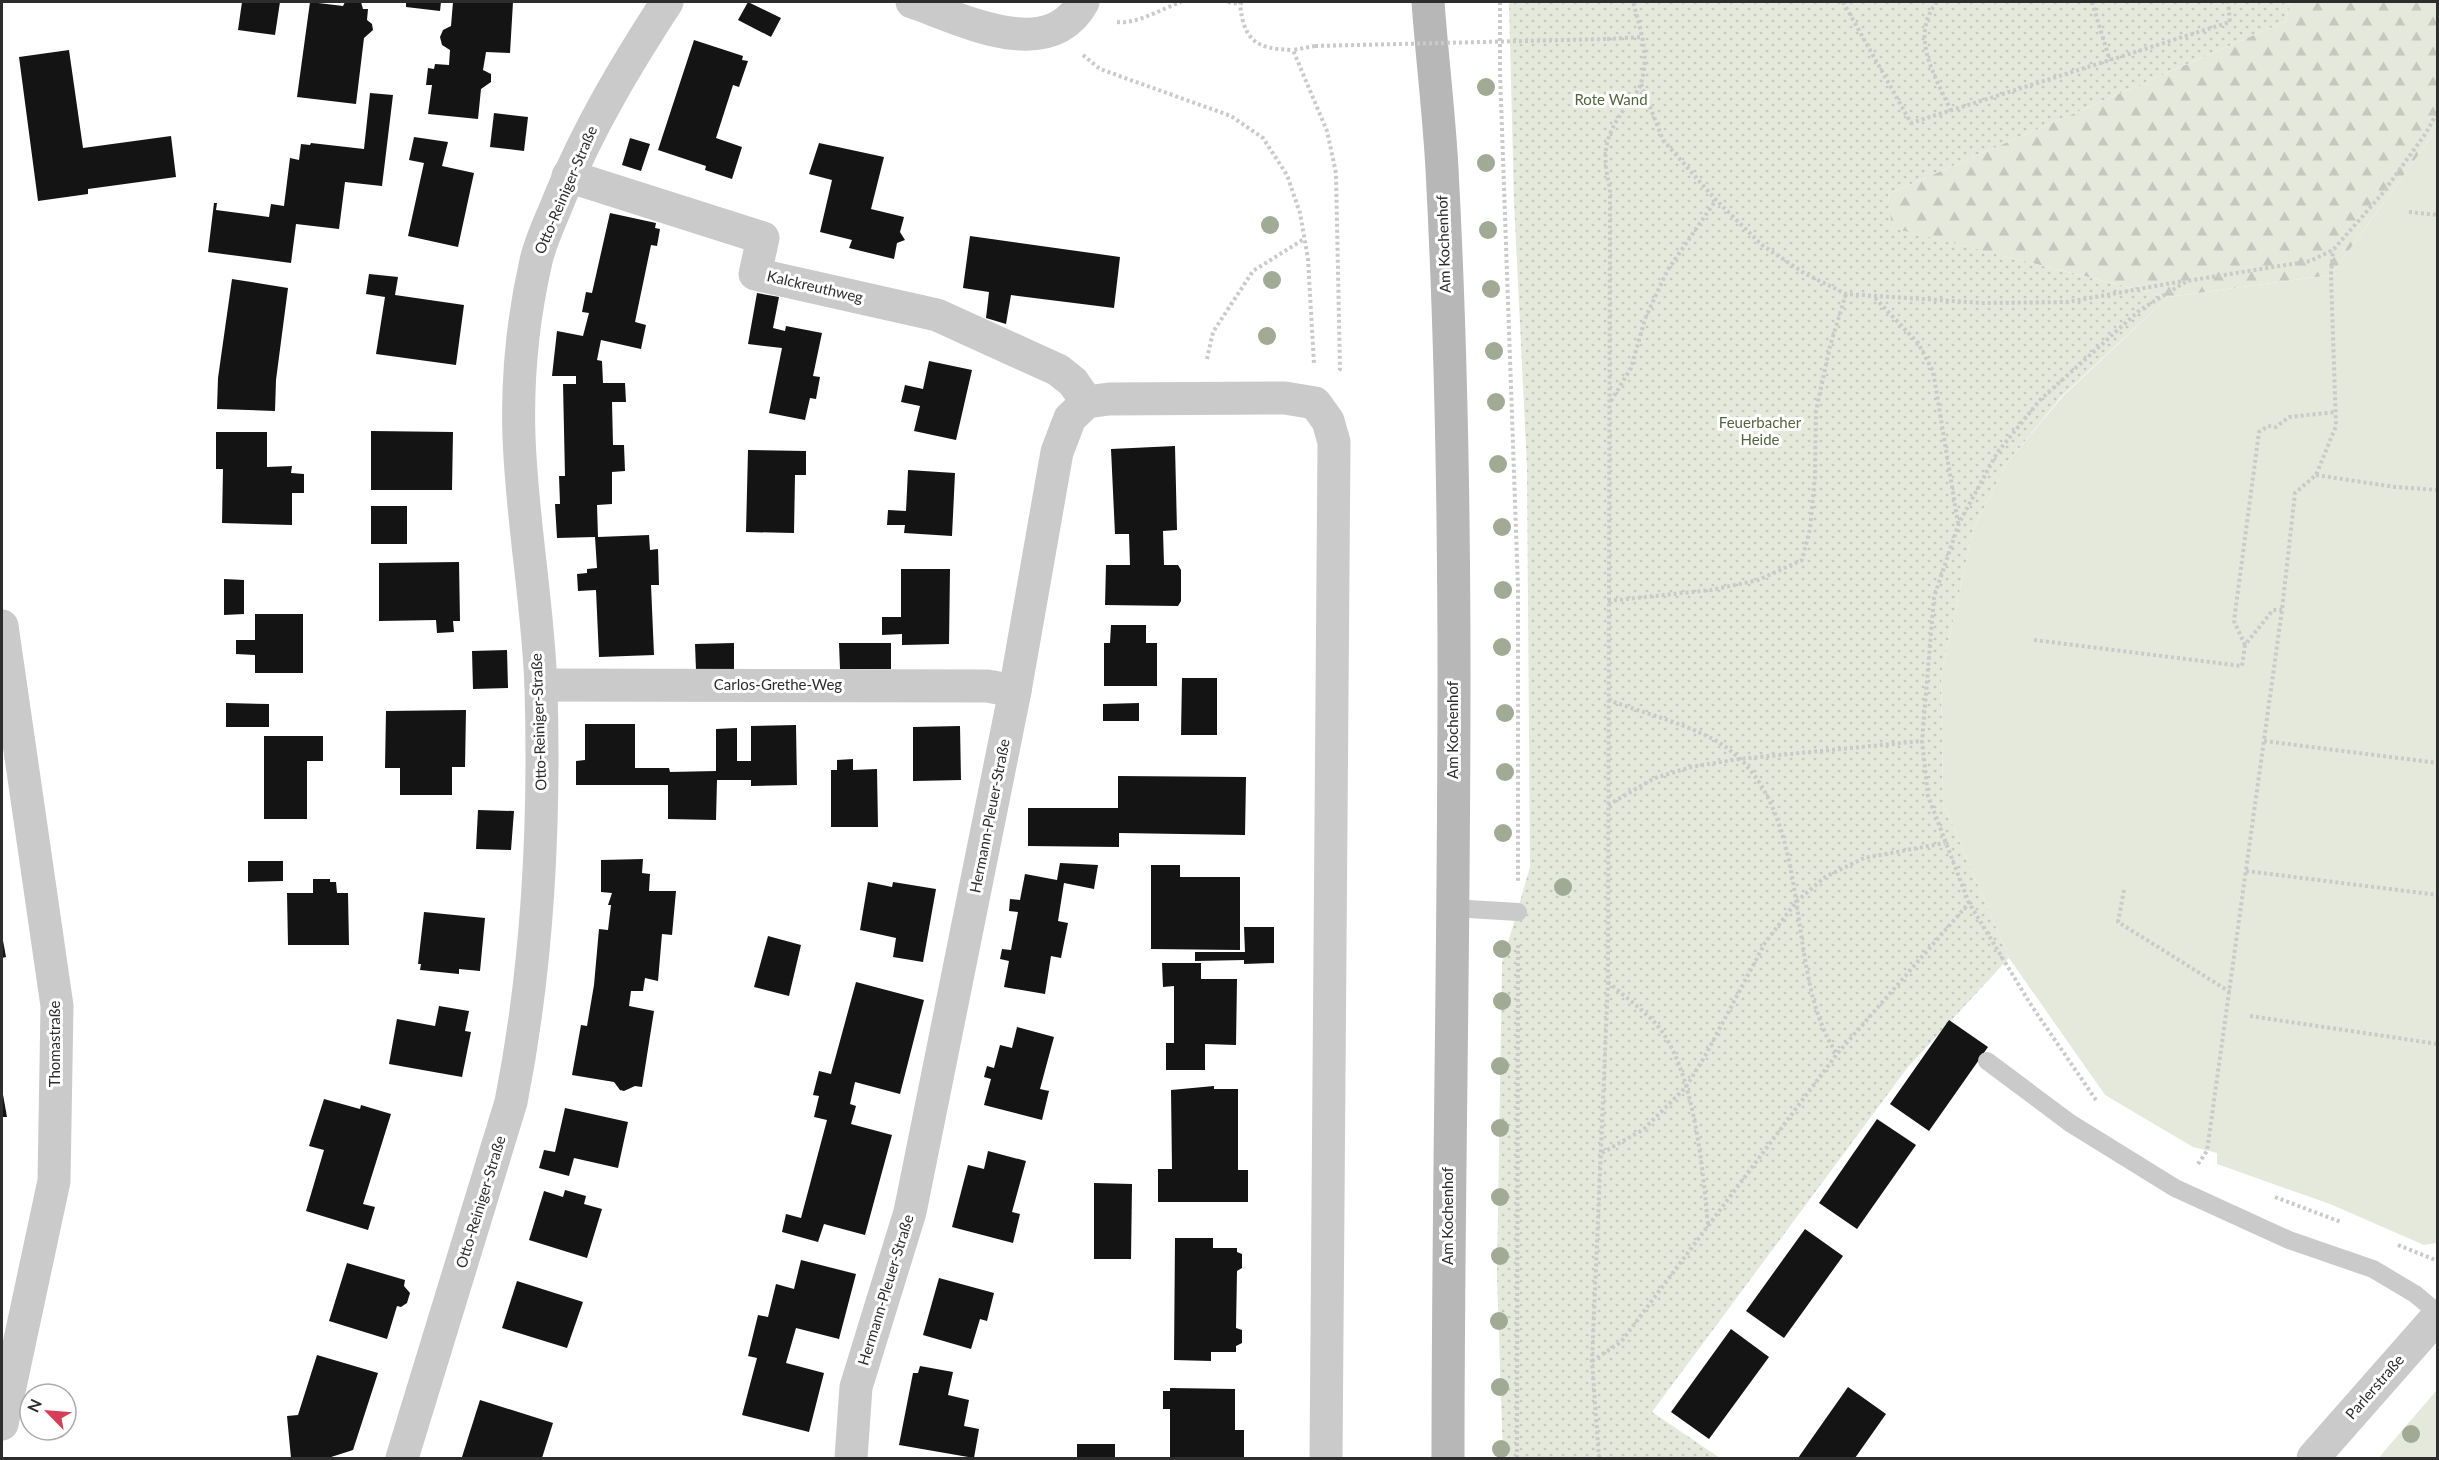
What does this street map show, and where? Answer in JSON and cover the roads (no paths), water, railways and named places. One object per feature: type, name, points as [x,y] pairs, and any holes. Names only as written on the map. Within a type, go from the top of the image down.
[{"type":"main road","name":"Am Kochenhof","points":[[1428,2],[1442,167],[1454,612],[1448,1193],[1448,1458]]},
{"type":"street","name":"Otto-Reiniger-Straße","points":[[402,1458],[511,1102],[521,1054],[534,941],[541,818],[541,685],[520,466],[519,381],[525,318],[537,260],[568,176],[593,123],[622,72],[667,2]]},
{"type":"street","points":[[912,2],[991,30],[1027,35],[1072,14]]},
{"type":"street","name":"Kalckreuthweg","points":[[568,176],[763,238],[755,274],[937,315],[1058,370],[1073,382],[1087,402]]},
{"type":"street","points":[[1087,402],[1109,399],[1285,398],[1315,403],[1328,421],[1334,441],[1326,1458]]},
{"type":"street","name":"Hermann-Pleuer-Straße","points":[[851,1458],[856,1387],[910,1212],[1016,691],[1057,452],[1070,418],[1087,402]]},
{"type":"street","name":"Thomastraße","points":[[2,626],[57,1006],[54,1181],[2,1424]]},
{"type":"street","name":"Carlos-Grethe-Weg","points":[[541,685],[987,686],[1016,691]]},
{"type":"street","name":"Parlerstraße","points":[[2313,1458],[2438,1315]]},
{"type":"lane","points":[[1452,908],[1518,912]]},
{"type":"lane","points":[[1987,1060],[2070,1123],[2175,1188],[2289,1240],[2373,1269],[2415,1294],[2438,1315]]},
{"type":"park label","name":"Rote Wand","points":[[1611,100]]},
{"type":"park label","name":"Feuerbacher Heide","points":[[1760,432]]}]
